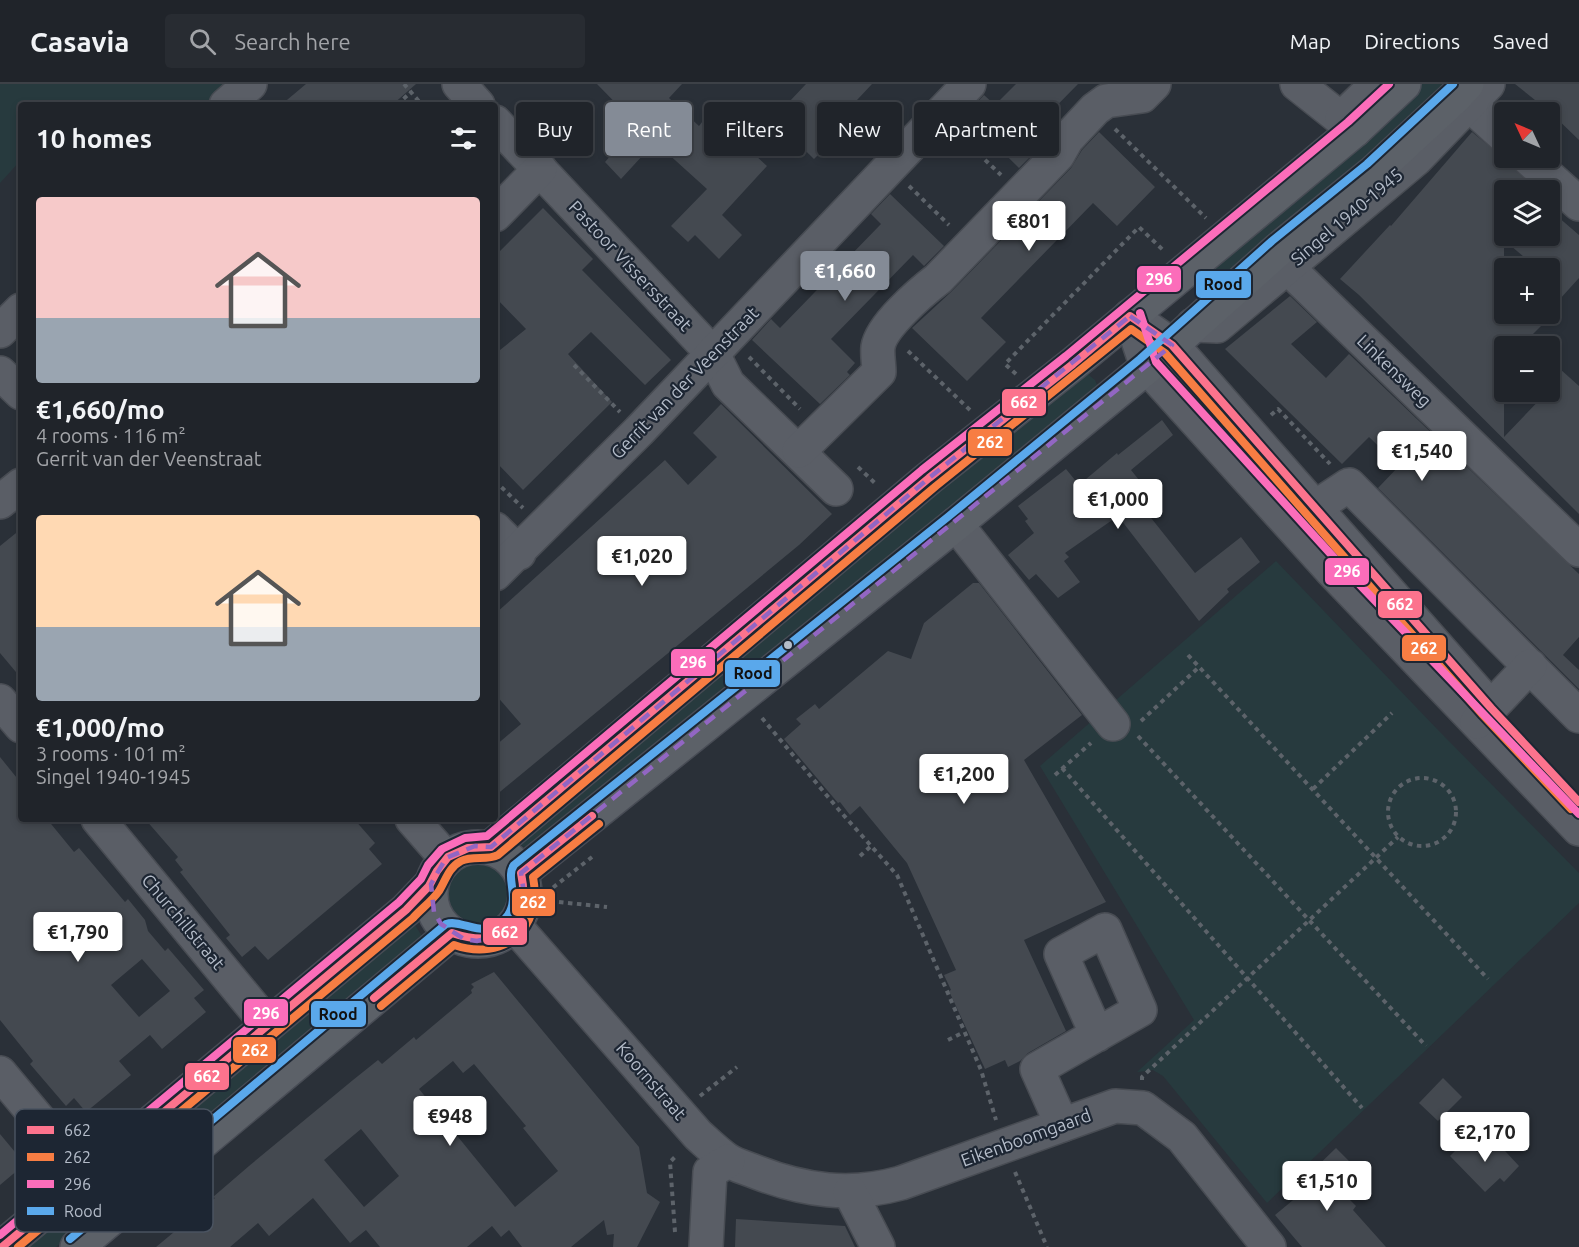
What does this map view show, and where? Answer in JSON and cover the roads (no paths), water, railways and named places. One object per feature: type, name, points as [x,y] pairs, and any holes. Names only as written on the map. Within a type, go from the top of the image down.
[{"type":"main road","points":[[491,848],[929,478],[1130,316],[1349,124],[1404,84]]},
{"type":"main road","name":"Singel 1940-1945","points":[[521,873],[956,524],[1147,367],[1279,249],[1374,172],[1454,98],[1475,91]]},
{"type":"main road","points":[[167,1109],[406,910],[439,871],[460,850],[475,846],[491,848],[509,857],[521,873],[525,886],[525,900],[514,925],[504,934],[491,940],[464,939],[452,933],[441,924],[434,912],[431,898],[439,871]]},
{"type":"main road","points":[[213,1133],[452,933]]},
{"type":"main road","points":[[2,1247],[20,1232]]},
{"type":"main road","points":[[77,1247],[95,1232]]},
{"type":"street","points":[[229,102],[250,84]]},
{"type":"street","points":[[459,84],[475,102]]},
{"type":"street","name":"Gerrit van der Veenstraat","points":[[507,563],[714,354],[969,84]]},
{"type":"street","points":[[799,451],[879,372],[878,346],[885,330],[1058,155],[1067,139],[1095,109],[1106,102],[1143,96],[1154,84]]},
{"type":"street","points":[[1297,84],[1349,124],[1377,84]]},
{"type":"street","points":[[1475,91],[1494,120]]},
{"type":"street","name":"Singel 1940-1945","points":[[1182,335],[1217,326],[1416,159],[1475,91]]},
{"type":"street","name":"Pastoor Vissersstraat","points":[[498,125],[714,354],[728,384],[836,489]]},
{"type":"street","points":[[1539,168],[1579,204]]},
{"type":"street","points":[[498,211],[540,169]]},
{"type":"street","name":"Linkensweg","points":[[1287,267],[1579,550]]},
{"type":"street","points":[[0,332],[18,313]]},
{"type":"street","points":[[1130,316],[1182,335],[1314,508],[1378,578],[1484,715],[1579,829]]},
{"type":"street","points":[[1130,316],[1147,367],[1322,560],[1579,802]]},
{"type":"street","points":[[0,373],[18,390]]},
{"type":"street","points":[[1314,508],[1349,485],[1579,716]]},
{"type":"street","points":[[0,502],[18,487]]},
{"type":"street","points":[[956,524],[1122,727]]},
{"type":"street","points":[[498,538],[507,563]]},
{"type":"street","points":[[1484,715],[1530,666]]},
{"type":"street","points":[[0,701],[18,722]]},
{"type":"street","name":"Churchillstraat","points":[[100,822],[268,1025]]},
{"type":"street","points":[[414,822],[439,871]]},
{"type":"street","name":"Koornstraat","points":[[514,925],[698,1135],[728,1161]]},
{"type":"street","points":[[1062,1125],[1037,1069],[1097,1035]]},
{"type":"street","points":[[0,1073],[30,1109]]},
{"type":"street","name":"Eikenboomgaard","points":[[728,1161],[804,1188],[850,1192],[880,1189],[1115,1106],[1143,1108],[1182,1137],[1269,1247]]},
{"type":"street","points":[[706,1247],[710,1172],[728,1161]]},
{"type":"street","points":[[850,1192],[878,1247]]}]
